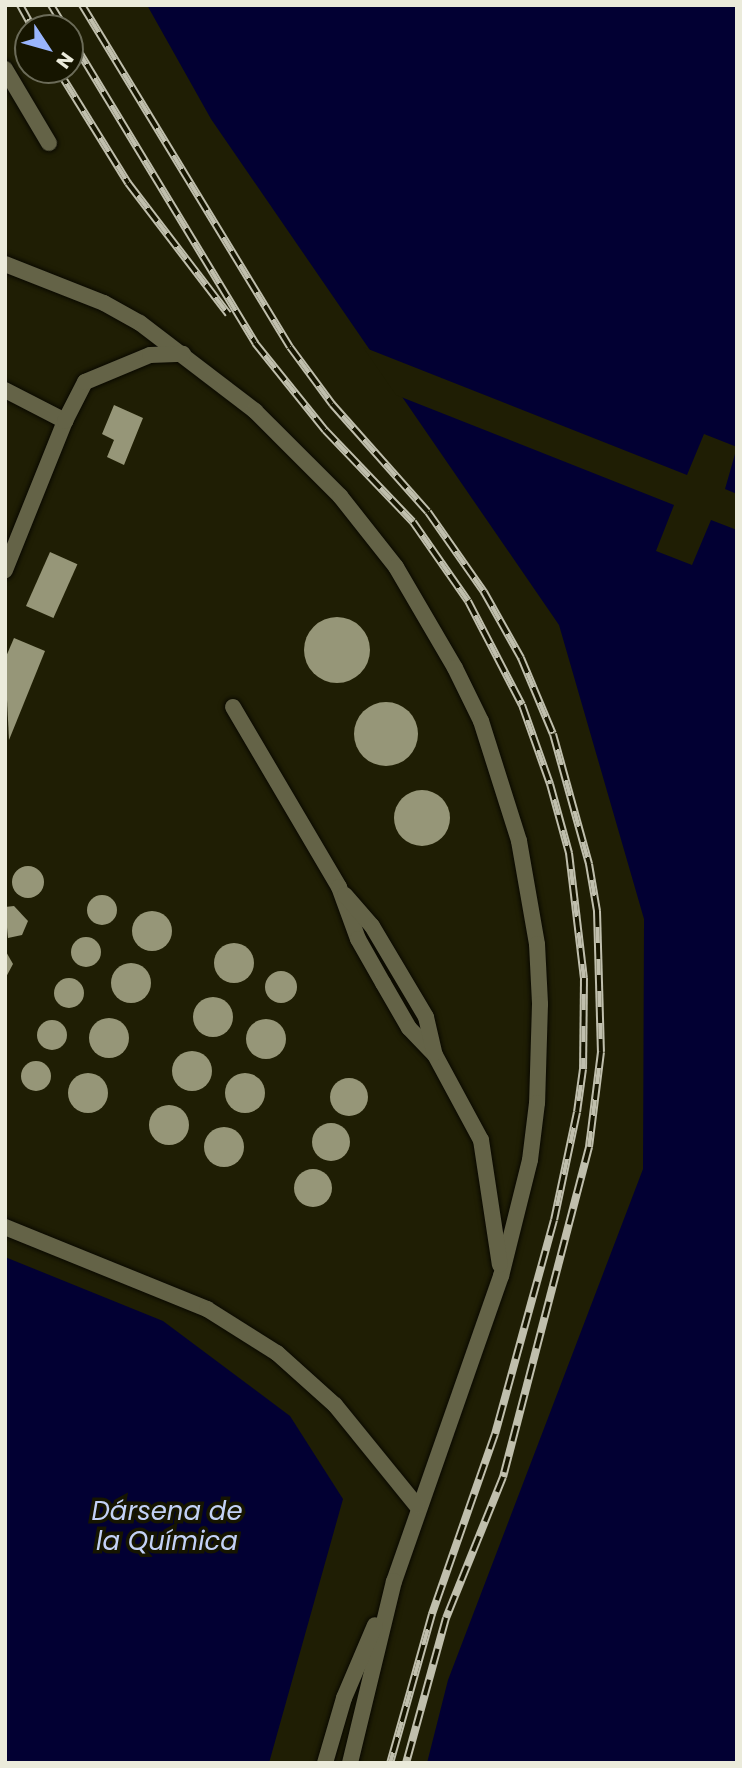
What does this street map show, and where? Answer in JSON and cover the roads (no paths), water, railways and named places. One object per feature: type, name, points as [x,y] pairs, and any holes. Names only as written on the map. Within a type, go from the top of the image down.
[{"type":"lane","points":[[5,69],[49,144]]},
{"type":"lane","points":[[5,264],[104,303],[183,354],[298,449],[367,528],[428,616],[481,721],[503,783],[519,841],[537,944],[541,1049],[530,1160],[501,1276],[417,1506],[394,1581],[350,1763]]},
{"type":"lane","points":[[5,570],[65,421],[85,382],[150,355],[183,354]]},
{"type":"lane","points":[[5,390],[65,421]]},
{"type":"lane","points":[[233,707],[339,887],[372,926],[426,1017],[435,1055],[481,1140],[492,1191],[501,1276]]},
{"type":"lane","points":[[5,1227],[198,1304],[277,1353],[335,1405],[417,1506]]},
{"type":"lane","points":[[325,1763],[344,1698],[394,1581]]},
{"type":"water","points":[[147,5],[737,5],[737,1763],[427,1763],[448,1680],[643,1169],[644,919],[559,625],[211,119]]},
{"type":"water","name":"Dársena de la Química","points":[[5,1257],[163,1321],[290,1416],[343,1499],[269,1763],[5,1763]]},
{"type":"railway","points":[[20,5],[25,14]]},
{"type":"railway","points":[[51,5],[56,14]]},
{"type":"railway","points":[[82,5],[290,347],[332,404],[428,512],[484,592],[521,658],[553,734],[589,864],[597,911],[601,1052],[589,1147],[503,1477],[446,1618],[406,1763]]},
{"type":"railway","points":[[84,60],[255,343],[325,430],[413,522],[468,601],[522,705],[550,784],[569,853],[584,978],[583,1069],[577,1112],[554,1220],[495,1434],[432,1614],[390,1763]]},
{"type":"railway","points":[[67,84],[128,183],[228,314]]}]
